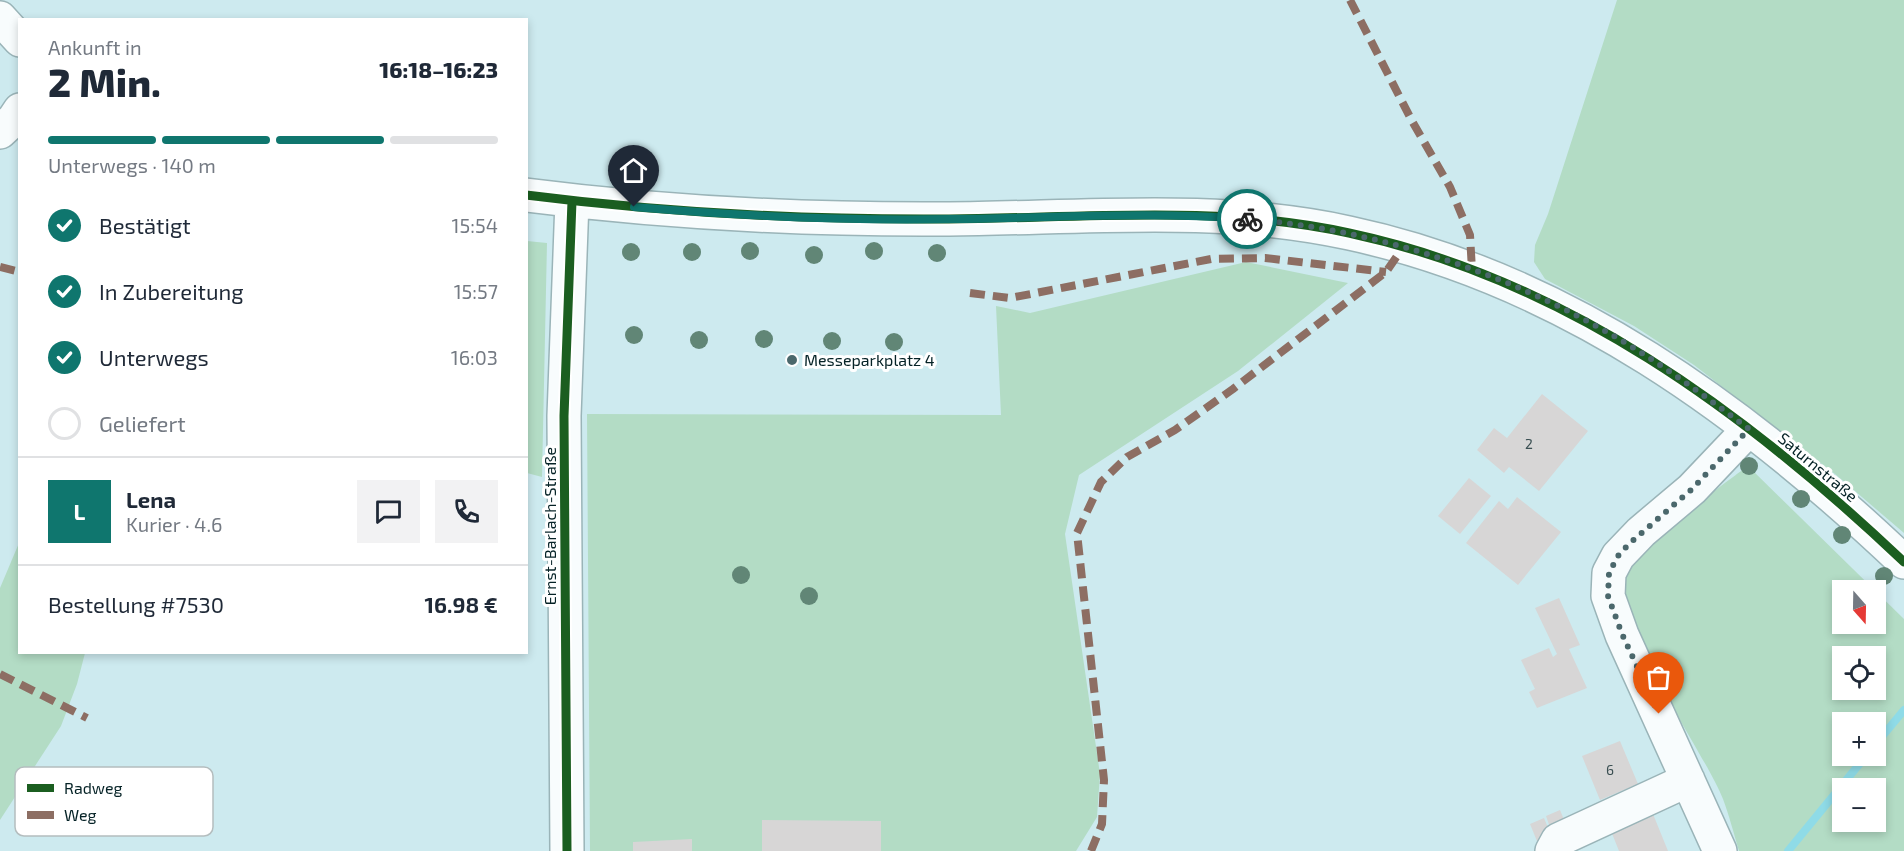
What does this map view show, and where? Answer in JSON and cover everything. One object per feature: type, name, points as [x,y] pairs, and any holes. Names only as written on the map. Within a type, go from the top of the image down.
[{"type":"street","points":[[0,18],[18,38]]},
{"type":"street","name":"Saturnstraße","points":[[528,195],[687,211],[863,219],[1208,215],[1281,221],[1347,232],[1404,246],[1527,291],[1577,316],[1682,379],[1820,486],[1904,562]]},
{"type":"street","name":"Ernst-Barlach-Straße","points":[[567,851],[564,416],[572,201]]},
{"type":"street","points":[[1720,851],[1622,634],[1608,596],[1609,573],[1618,556],[1641,532],[1692,489],[1749,429]]},
{"type":"street","points":[[1552,851],[1558,840],[1688,780]]},
{"type":"green space","points":[[1617,0],[1904,0],[1904,533],[1835,474],[1694,365],[1634,326],[1545,279],[1534,262],[1535,245],[1548,214]]},
{"type":"green space","points":[[528,241],[547,243],[542,477],[528,473]]},
{"type":"green space","points":[[1246,262],[1348,283],[1238,371],[1079,475],[1065,534],[1100,774],[1097,817],[1076,851],[590,851],[587,414],[1001,415],[996,306],[1030,313]]},
{"type":"green space","points":[[1748,466],[1864,580],[1832,580],[1832,634],[1886,634],[1886,601],[1904,619],[1904,851],[1739,851],[1723,799],[1661,687],[1632,624],[1625,597],[1626,575],[1632,564],[1661,535]]},
{"type":"green space","points":[[18,545],[18,654],[85,654],[77,684],[61,726],[34,767],[15,767],[15,797],[0,820],[0,588]]},
{"type":"building","points":[[1542,394],[1588,431],[1539,491],[1509,467],[1504,473],[1477,450],[1494,428],[1507,438]]},
{"type":"building","points":[[1469,478],[1491,496],[1460,534],[1438,516]]},
{"type":"building","points":[[1517,497],[1561,532],[1518,585],[1466,543],[1499,501],[1508,509]]},
{"type":"building","points":[[1559,598],[1580,645],[1569,649],[1587,688],[1537,708],[1529,692],[1535,689],[1521,660],[1549,648],[1553,657],[1557,654],[1535,608]]},
{"type":"building","points":[[1620,741],[1638,784],[1600,800],[1582,756]]},
{"type":"building","points":[[1560,810],[1567,827],[1552,833],[1546,816]]},
{"type":"building","points":[[1653,814],[1668,851],[1619,851],[1611,831]]},
{"type":"building","points":[[1544,818],[1553,840],[1539,846],[1530,824]]},
{"type":"building","points":[[762,820],[881,821],[881,851],[762,851]]},
{"type":"building","points":[[692,839],[692,851],[633,851],[633,842]]},
{"type":"waterway","points":[[1886,732],[1904,710]]},
{"type":"waterway","points":[[1788,851],[1858,766]]},
{"type":"marked path","points":[[1350,0],[1412,121],[1450,187],[1470,235],[1472,270]]},
{"type":"marked path","points":[[1091,851],[1102,824],[1104,780],[1077,533],[1101,482],[1127,457],[1175,430],[1233,389],[1386,272],[1404,246]]},
{"type":"marked path","points":[[970,293],[1010,298],[1211,259],[1265,258],[1386,272]]},
{"type":"marked path","points":[[0,267],[18,272]]},
{"type":"marked path","points":[[0,674],[87,718]]},
{"type":"cycle path","points":[[528,195],[685,211],[790,217],[949,219],[1150,215],[1250,218],[1349,233],[1428,254],[1505,283],[1578,318],[1648,359],[1716,404],[1781,454],[1904,562]]},
{"type":"cycle path","points":[[567,851],[564,416],[572,201]]},
{"type":"way so far","points":[[1247,219],[1281,221],[1347,232],[1404,246],[1527,291],[1629,345],[1682,379],[1749,429],[1709,473],[1629,544],[1618,556],[1609,573],[1608,596],[1622,634],[1659,714]]},
{"type":"place","name":"Messeparkplatz 4","points":[[792,360]]},
{"type":"route","points":[[634,207],[764,216],[863,219],[1208,215],[1247,219]]}]
